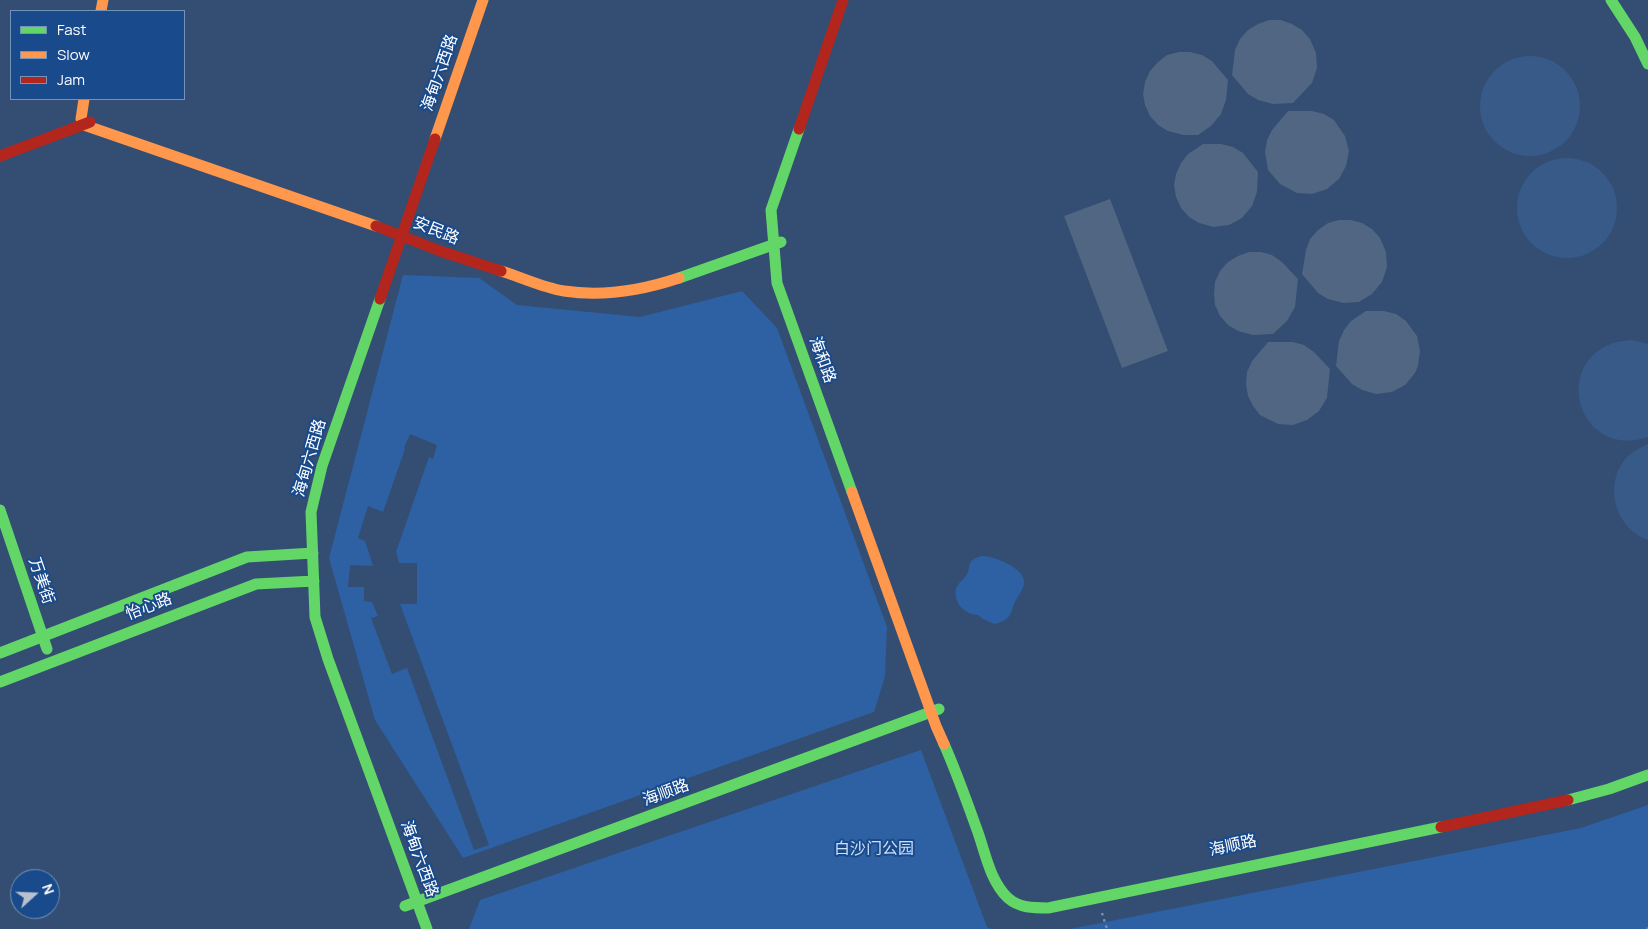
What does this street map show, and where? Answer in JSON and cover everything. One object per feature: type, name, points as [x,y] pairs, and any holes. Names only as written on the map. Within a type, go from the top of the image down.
[{"type":"street","name":"海甸六西路","points":[[427,929],[427,914],[417,902],[322,642],[315,617],[312,512],[320,473],[482,0]]},
{"type":"street","name":"海和路","points":[[843,0],[771,210],[775,237],[777,283],[935,711],[935,726]]},
{"type":"street","name":"海和路","points":[[775,237],[777,212],[850,0]]},
{"type":"street","points":[[1611,0],[1635,37],[1648,64]]},
{"type":"street","points":[[1619,0],[1648,48]]},
{"type":"street","points":[[84,100],[85,120]]},
{"type":"street","points":[[85,120],[89,100]]},
{"type":"street","name":"安民路","points":[[85,120],[390,223],[402,232],[445,253],[546,287],[576,293],[612,293],[645,288],[775,237]]},
{"type":"street","points":[[0,149],[85,120]]},
{"type":"street","points":[[0,156],[85,120]]},
{"type":"street","points":[[383,245],[390,223]]},
{"type":"street","name":"安民路","points":[[402,232],[443,241],[550,280],[566,283],[601,284],[649,274]]},
{"type":"street","name":"万美街","points":[[0,510],[40,637]]},
{"type":"street","name":"万美街","points":[[0,528],[49,662]]},
{"type":"street","name":"怡心路","points":[[0,682],[300,568],[312,553]]},
{"type":"street","name":"怡心路","points":[[0,652],[247,557],[300,568],[314,581]]},
{"type":"street","name":"海顺路","points":[[402,903],[417,902],[935,711]]},
{"type":"street","name":"海顺路","points":[[935,726],[1001,879],[1016,896],[1033,901],[1047,900],[1504,808],[1595,786],[1648,769]]},
{"type":"street","name":"海顺路","points":[[935,726],[951,759],[999,888],[1009,900],[1028,908],[1057,906],[1533,808],[1609,788],[1648,775]]},
{"type":"street","name":"海甸六西路","points":[[402,903],[409,920],[427,914]]},
{"type":"green space","points":[[403,275],[479,278],[517,305],[640,317],[742,291],[777,328],[887,627],[885,676],[874,712],[463,858],[375,720],[329,558]],"holes":[[[410,434],[437,445],[433,459],[429,457],[396,552],[399,563],[417,563],[417,604],[400,604],[489,845],[474,850],[407,668],[392,674],[371,618],[378,616],[372,602],[364,601],[364,587],[348,587],[350,565],[373,566],[365,541],[358,538],[368,506],[383,512]]]},
{"type":"green space","points":[[981,556],[1007,563],[1014,567],[1023,577],[1024,585],[1010,615],[1005,620],[995,624],[978,615],[969,613],[961,607],[956,599],[956,589],[968,573],[971,562]]},
{"type":"green space","name":"白沙门公园","points":[[921,750],[987,927],[992,929],[469,929],[480,900]]},
{"type":"green space","points":[[1648,805],[1648,929],[1070,929],[1581,828]]},
{"type":"shaded area","points":[[1530,56],[1549,60],[1566,70],[1576,87],[1580,106],[1576,125],[1566,142],[1549,152],[1530,156],[1511,152],[1494,142],[1484,125],[1480,106],[1484,87],[1494,70],[1511,60]]},
{"type":"shaded area","points":[[1567,158],[1586,162],[1603,172],[1613,189],[1617,208],[1613,227],[1603,244],[1586,254],[1567,258],[1548,254],[1531,244],[1521,227],[1517,208],[1521,189],[1531,172],[1548,162]]},
{"type":"shaded area","points":[[1632,340],[1648,344],[1648,437],[1625,441],[1606,435],[1591,424],[1582,408],[1579,389],[1582,371],[1593,355],[1613,343]]},
{"type":"shaded area","points":[[1648,444],[1648,540],[1637,535],[1621,518],[1614,495],[1617,472],[1625,459]]},
{"type":"building","points":[[1269,20],[1281,20],[1302,30],[1310,39],[1316,53],[1317,68],[1312,83],[1293,103],[1273,104],[1258,100],[1248,94],[1232,75],[1235,50],[1240,39],[1248,30]]},
{"type":"building","points":[[1179,52],[1202,55],[1212,61],[1228,80],[1226,100],[1221,114],[1211,126],[1198,135],[1183,135],[1168,131],[1158,125],[1150,116],[1145,105],[1143,94],[1145,82],[1150,71],[1167,55]]},
{"type":"building","points":[[1288,111],[1312,111],[1324,114],[1334,120],[1345,136],[1349,151],[1346,166],[1339,179],[1327,189],[1312,194],[1297,193],[1280,184],[1268,170],[1265,152],[1267,140],[1272,130]]},
{"type":"building","points":[[1203,144],[1221,144],[1233,147],[1243,153],[1258,172],[1257,192],[1252,206],[1242,218],[1229,225],[1214,227],[1199,223],[1189,217],[1181,208],[1176,197],[1174,185],[1181,163],[1188,154]]},
{"type":"building","points":[[1110,199],[1168,351],[1122,368],[1064,216]]},
{"type":"building","points":[[1339,220],[1351,220],[1362,223],[1372,229],[1380,238],[1386,252],[1387,267],[1382,282],[1372,294],[1359,302],[1343,303],[1328,299],[1318,293],[1302,274],[1310,239],[1328,223]]},
{"type":"building","points":[[1249,252],[1261,252],[1272,255],[1282,262],[1298,279],[1295,307],[1287,321],[1273,334],[1253,335],[1238,331],[1228,325],[1220,316],[1215,305],[1215,282],[1220,271],[1228,262]]},
{"type":"building","points":[[1366,311],[1384,311],[1396,314],[1406,321],[1417,336],[1420,351],[1415,373],[1405,385],[1392,392],[1376,394],[1362,390],[1352,384],[1336,366],[1339,341],[1344,330],[1351,321]]},
{"type":"building","points":[[1268,342],[1293,342],[1304,345],[1314,352],[1330,369],[1327,398],[1319,411],[1307,420],[1293,425],[1278,424],[1260,415],[1248,396],[1247,372],[1252,361]]},
{"type":"traffic: fast","points":[[1611,0],[1635,37],[1648,64]]},
{"type":"traffic: fast","points":[[799,129],[771,210],[777,283],[852,492]]},
{"type":"traffic: fast","points":[[679,278],[781,242]]},
{"type":"traffic: fast","points":[[380,299],[322,466],[311,512],[315,617],[328,659],[427,929]]},
{"type":"traffic: fast","points":[[0,510],[47,649]]},
{"type":"traffic: fast","points":[[0,653],[247,557],[313,553]]},
{"type":"traffic: fast","points":[[0,682],[256,584],[314,581]]},
{"type":"traffic: fast","points":[[405,906],[939,709]]},
{"type":"traffic: fast","points":[[944,744],[961,785],[996,883],[1008,898],[1017,904],[1027,907],[1048,908],[1441,827]]},
{"type":"traffic: fast","points":[[1568,800],[1609,789],[1648,775]]},
{"type":"traffic: slow","points":[[101,10],[103,0]]},
{"type":"traffic: slow","points":[[435,139],[483,0]]},
{"type":"traffic: slow","points":[[84,100],[81,119],[84,125],[376,226]]},
{"type":"traffic: slow","points":[[501,271],[549,287],[579,293],[608,293],[637,289],[679,278]]},
{"type":"traffic: slow","points":[[852,492],[944,744]]},
{"type":"traffic: jam","points":[[799,129],[843,0]]},
{"type":"traffic: jam","points":[[0,156],[90,122]]},
{"type":"traffic: jam","points":[[380,299],[435,139]]},
{"type":"traffic: jam","points":[[376,226],[440,251],[501,271]]},
{"type":"traffic: jam","points":[[1441,827],[1568,800]]}]
